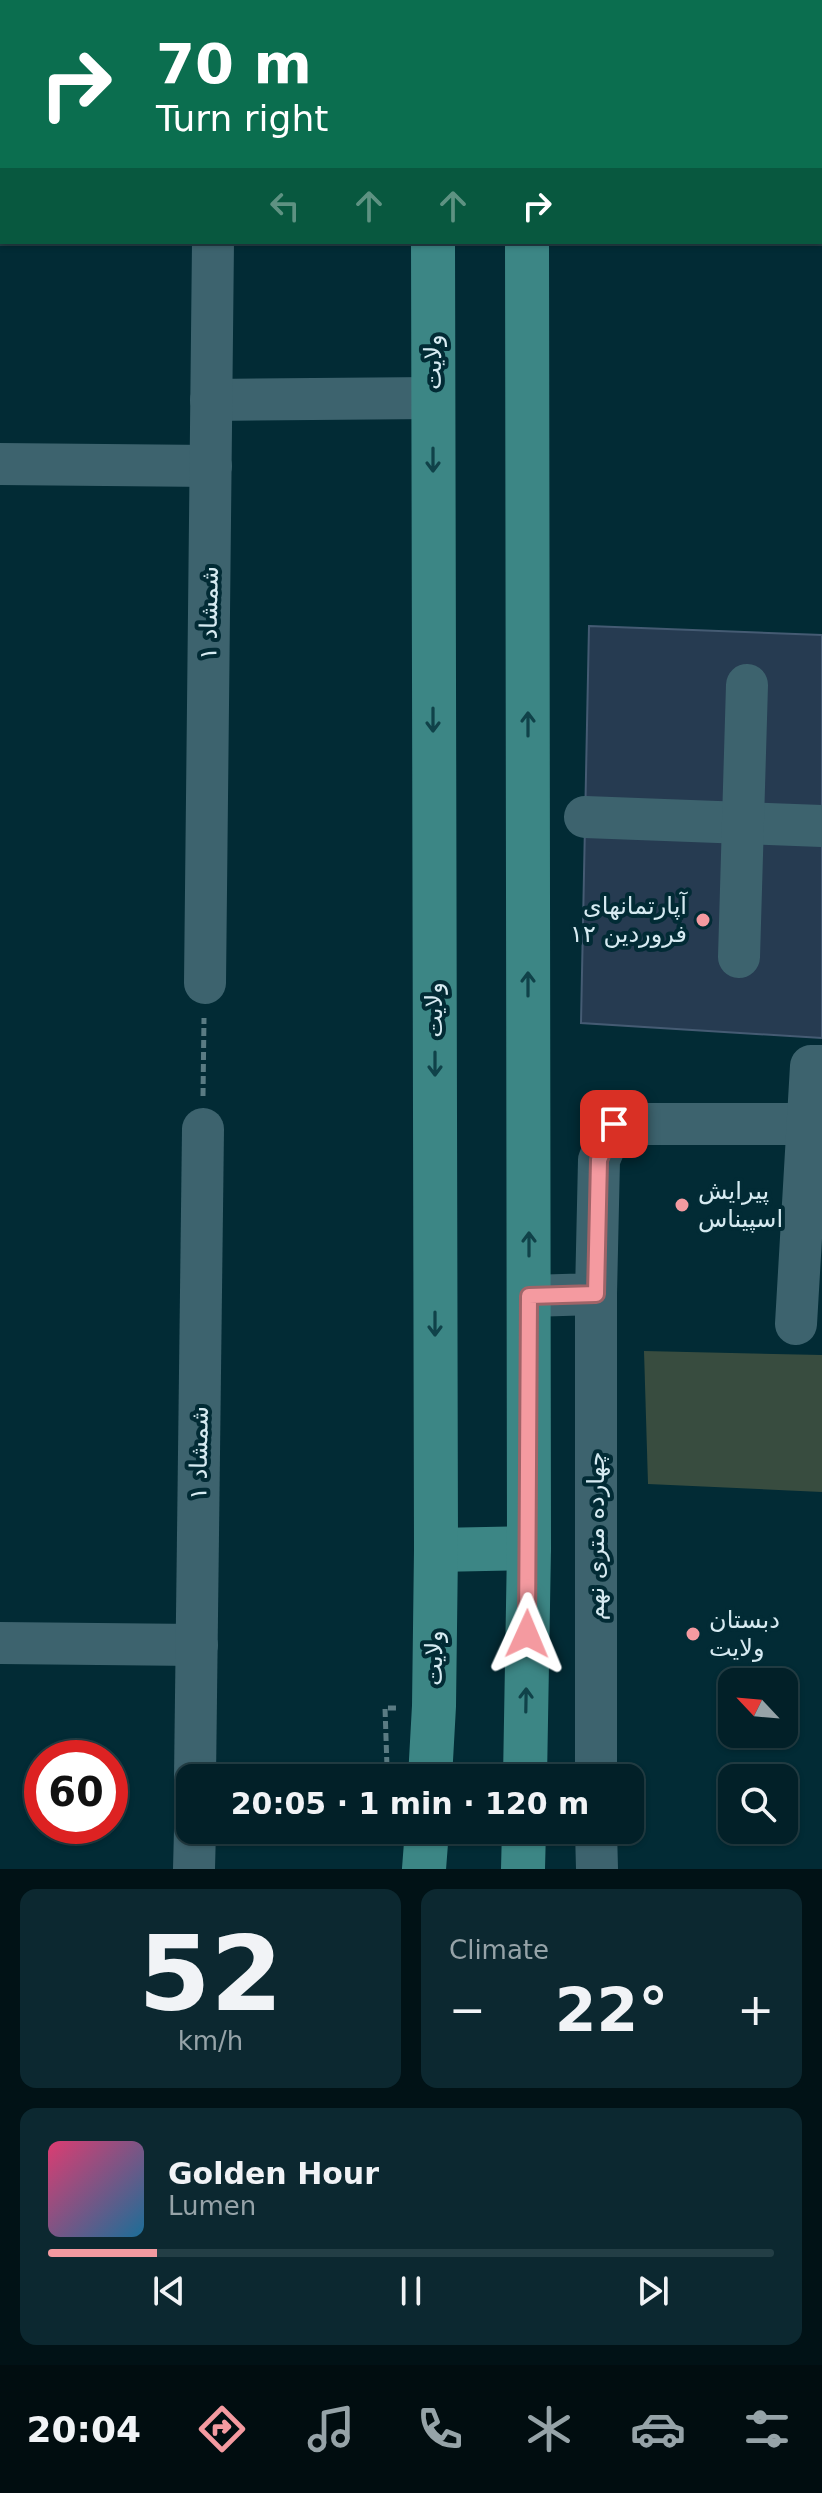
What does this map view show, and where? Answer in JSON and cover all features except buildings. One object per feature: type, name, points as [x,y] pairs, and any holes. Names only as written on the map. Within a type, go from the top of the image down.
[{"type":"main road","name":"ولایت","points":[[432,1764],[436,1550],[433,244]]},
{"type":"main road","points":[[512,1764],[529,1548],[527,244]]},
{"type":"main road","points":[[436,1550],[529,1548]]},
{"type":"main road","points":[[424,1869],[426,1844]]},
{"type":"main road","points":[[523,1869],[524,1844]]},
{"type":"street","name":"شمشاد ۱","points":[[205,983],[213,244]]},
{"type":"street","points":[[211,400],[432,398]]},
{"type":"street","points":[[0,464],[211,466]]},
{"type":"street","points":[[739,957],[747,685]]},
{"type":"street","points":[[585,817],[822,826]]},
{"type":"street","points":[[796,1324],[817,1066]]},
{"type":"street","name":"چهارده متری نهم","points":[[596,1764],[599,1160],[614,1124],[813,1119]]},
{"type":"street","name":"شمشاد ۱","points":[[195,1764],[203,1129]]},
{"type":"street","points":[[529,1296],[596,1294]]},
{"type":"street","points":[[0,1643],[197,1645]]},
{"type":"street","points":[[194,1869],[195,1844]]},
{"type":"street","points":[[596,1844],[597,1869]]},
{"type":"path","points":[[203,1129],[205,983]]},
{"type":"path","points":[[385,1708],[387,1764]]},
{"type":"green space","points":[[644,1351],[822,1355],[822,1492],[648,1484]]},
{"type":"place","name":"آپارتمانهای ۱۲ فروردین","points":[[703,920]]},
{"type":"place","name":"پیرایش اسپیناس","points":[[682,1205]]},
{"type":"place","name":"دبستان ولایت","points":[[693,1634]]},
{"type":"route","points":[[527,1634],[529,1296],[596,1294],[599,1160],[614,1124]]}]
